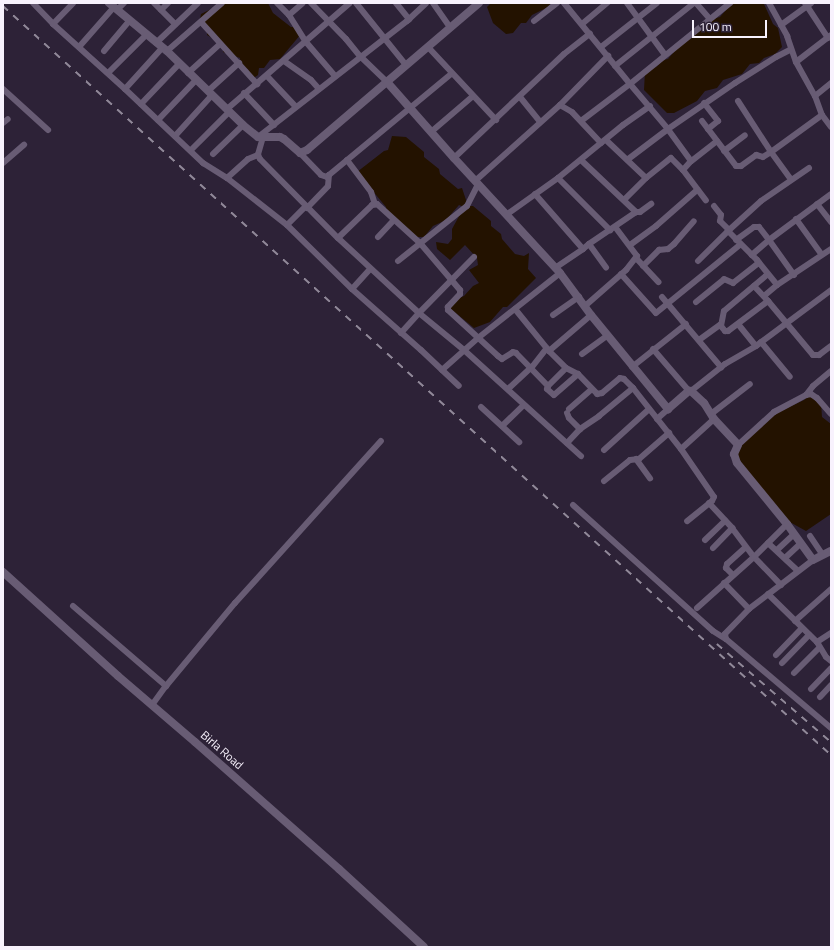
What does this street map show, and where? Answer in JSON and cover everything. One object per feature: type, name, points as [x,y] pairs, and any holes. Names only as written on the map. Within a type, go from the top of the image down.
[{"type":"street","points":[[34,3],[53,24],[108,73],[203,163],[227,178],[287,225],[352,289],[459,386]]},
{"type":"street","points":[[53,24],[72,3]]},
{"type":"street","points":[[79,47],[113,7],[124,3]]},
{"type":"street","points":[[154,3],[175,24]]},
{"type":"street","points":[[161,10],[168,3]]},
{"type":"street","points":[[125,89],[161,47],[175,24],[198,3]]},
{"type":"street","points":[[161,47],[201,22],[222,3]]},
{"type":"street","points":[[277,3],[289,15],[306,42],[335,76]]},
{"type":"street","points":[[289,15],[303,3]]},
{"type":"street","points":[[311,3],[360,56],[387,82],[454,158],[558,271],[632,367],[668,409]]},
{"type":"street","points":[[190,150],[244,93],[267,76],[350,3]]},
{"type":"street","points":[[356,3],[406,66]]},
{"type":"street","points":[[396,3],[409,18]]},
{"type":"street","points":[[426,3],[384,39],[360,56],[274,125],[261,137],[258,155],[266,167],[370,269],[419,313],[464,350],[581,456]]},
{"type":"street","points":[[433,3],[450,27]]},
{"type":"street","points":[[300,153],[307,150],[479,3]]},
{"type":"street","points":[[534,21],[557,3]]},
{"type":"street","points":[[564,3],[630,84],[650,106],[691,161]]},
{"type":"street","points":[[582,24],[607,3]]},
{"type":"street","points":[[627,3],[665,54]]},
{"type":"street","points":[[601,47],[657,3]]},
{"type":"street","points":[[615,66],[695,3],[710,19]]},
{"type":"street","points":[[581,121],[630,84],[665,54],[730,3]]},
{"type":"street","points":[[769,3],[781,25],[790,50],[815,96],[822,115],[831,127]]},
{"type":"street","points":[[781,25],[807,4],[829,36],[796,62]]},
{"type":"street","points":[[113,7],[161,47],[243,125],[261,137],[280,137],[300,153],[321,175],[326,177],[451,74]]},
{"type":"street","points":[[104,51],[129,20]]},
{"type":"street","points":[[201,22],[257,84]]},
{"type":"street","points":[[454,158],[520,98],[564,54],[590,34]]},
{"type":"street","points":[[108,73],[146,36]]},
{"type":"street","points":[[188,73],[220,44]]},
{"type":"street","points":[[428,48],[496,120]]},
{"type":"street","points":[[627,160],[704,103],[776,57],[790,50]]},
{"type":"street","points":[[398,262],[467,206],[476,182],[560,105],[608,56]]},
{"type":"street","points":[[284,61],[311,80],[319,89]]},
{"type":"street","points":[[175,136],[210,93],[239,63]]},
{"type":"street","points":[[141,104],[179,64]]},
{"type":"street","points":[[267,76],[296,108]]},
{"type":"street","points":[[158,120],[196,80]]},
{"type":"street","points":[[815,96],[831,83]]},
{"type":"street","points":[[3,89],[48,130]]},
{"type":"street","points":[[244,93],[274,125]]},
{"type":"street","points":[[431,132],[473,96]]},
{"type":"street","points":[[520,98],[540,122]]},
{"type":"street","points":[[738,102],[791,180]]},
{"type":"street","points":[[704,103],[718,121],[708,129]]},
{"type":"street","points":[[560,105],[572,112],[646,178]]},
{"type":"street","points":[[506,215],[558,178],[603,141],[650,106]]},
{"type":"street","points":[[702,121],[732,162],[738,166],[756,156],[763,157],[822,115]]},
{"type":"street","points":[[3,123],[8,119]]},
{"type":"street","points":[[214,154],[243,125]]},
{"type":"street","points":[[724,151],[745,135]]},
{"type":"street","points":[[682,170],[717,141]]},
{"type":"street","points":[[3,164],[24,145]]},
{"type":"street","points":[[227,178],[248,159],[258,155]]},
{"type":"street","points":[[624,200],[646,178],[671,158],[682,170],[696,190],[706,200]]},
{"type":"street","points":[[347,160],[371,192],[375,204],[420,243],[460,292],[448,307],[448,310],[478,338],[502,359],[514,352],[548,386],[547,389],[554,395],[578,374]]},
{"type":"street","points":[[581,160],[636,212]]},
{"type":"street","points":[[698,261],[728,231],[762,201],[809,168]]},
{"type":"street","points":[[287,225],[328,186],[329,175]]},
{"type":"street","points":[[558,178],[630,245],[637,255],[636,258],[658,282]]},
{"type":"street","points":[[630,245],[656,226],[696,190]]},
{"type":"street","points":[[535,194],[583,249]]},
{"type":"street","points":[[752,255],[796,219],[831,194]]},
{"type":"street","points":[[338,238],[375,204]]},
{"type":"street","points":[[442,370],[589,244],[636,212],[640,212],[650,204]]},
{"type":"street","points":[[817,204],[831,222]]},
{"type":"street","points":[[714,206],[721,215],[720,221],[759,262],[777,285]]},
{"type":"street","points":[[796,219],[822,255]]},
{"type":"street","points":[[378,236],[394,220]]},
{"type":"street","points":[[643,266],[659,250],[668,249],[674,244],[694,221]]},
{"type":"street","points":[[621,274],[656,313],[758,226],[794,275]]},
{"type":"street","points":[[589,244],[606,267]]},
{"type":"street","points":[[721,326],[726,331],[738,324],[766,298],[777,285],[831,249]]},
{"type":"street","points":[[401,332],[474,257]]},
{"type":"street","points":[[585,306],[621,274],[636,258]]},
{"type":"street","points":[[696,302],[724,279],[733,282],[759,262]]},
{"type":"street","points":[[352,289],[370,269]]},
{"type":"street","points":[[721,326],[723,313],[768,274]]},
{"type":"street","points":[[754,286],[766,298],[813,355],[819,355],[831,346]]},
{"type":"street","points":[[657,419],[721,367],[759,344],[786,322],[831,290]]},
{"type":"street","points":[[553,315],[579,297]]},
{"type":"street","points":[[662,297],[721,367]]},
{"type":"street","points":[[515,309],[548,350],[566,368],[578,374],[597,394],[600,394],[620,378],[633,388],[681,449],[714,497],[687,521]]},
{"type":"street","points":[[508,389],[548,350],[591,315]]},
{"type":"street","points":[[632,367],[686,324]]},
{"type":"street","points":[[738,324],[790,377]]},
{"type":"street","points":[[699,340],[717,326],[721,326]]},
{"type":"street","points":[[582,354],[608,335]]},
{"type":"street","points":[[653,349],[690,391],[704,403],[738,446]]},
{"type":"street","points":[[548,386],[566,368]]},
{"type":"street","points":[[813,560],[787,524],[737,463],[734,454],[738,446],[774,412],[806,395],[816,383],[831,371]]},
{"type":"street","points":[[681,449],[713,416],[750,384]]},
{"type":"street","points":[[567,443],[580,429],[599,416],[633,388]]},
{"type":"street","points":[[580,429],[569,418],[568,411],[592,389]]},
{"type":"street","points":[[806,395],[811,394],[817,398],[831,414]]},
{"type":"street","points":[[502,426],[524,405]]},
{"type":"street","points":[[481,407],[519,442]]},
{"type":"street","points":[[604,450],[649,409]]},
{"type":"street","points":[[604,481],[630,460],[639,459],[669,433]]},
{"type":"street","points":[[152,705],[166,686],[236,604],[381,440]]},
{"type":"street","points":[[636,459],[650,478]]},
{"type":"street","points":[[709,503],[732,528],[754,558],[781,585]]},
{"type":"street","points":[[573,505],[713,631],[726,639],[831,728]]},
{"type":"street","points":[[705,540],[726,521]]},
{"type":"street","points":[[697,608],[754,558],[787,524]]},
{"type":"street","points":[[713,548],[732,528]]},
{"type":"street","points":[[777,550],[794,534]]},
{"type":"street","points":[[810,536],[823,555]]},
{"type":"street","points":[[768,543],[798,571]]},
{"type":"street","points":[[785,558],[801,543]]},
{"type":"street","points":[[733,575],[726,568],[727,564],[746,547]]},
{"type":"street","points":[[726,639],[726,631],[749,609],[813,560],[831,551]]},
{"type":"street","name":"Birla Road","points":[[3,572],[118,676],[339,869],[424,947]]},
{"type":"street","points":[[724,583],[749,609]]},
{"type":"street","points":[[795,621],[831,589]]},
{"type":"street","points":[[768,594],[809,635],[831,662]]},
{"type":"street","points":[[73,606],[166,686]]},
{"type":"street","points":[[776,655],[802,628]]},
{"type":"street","points":[[794,673],[818,645],[831,633]]},
{"type":"street","points":[[782,663],[809,635]]},
{"type":"street","points":[[811,689],[831,668]]},
{"type":"street","points":[[820,697],[831,685]]},
{"type":"shaded area","points":[[223,3],[268,3],[273,13],[291,27],[296,27],[301,34],[280,59],[270,60],[264,68],[259,68],[258,75],[251,80],[248,69],[241,67],[240,58],[223,52],[224,45],[207,35],[207,30],[199,24],[201,14]]},
{"type":"shaded area","points":[[491,3],[551,3],[548,7],[532,15],[526,23],[521,23],[513,33],[506,34],[493,23],[487,7]]},
{"type":"shaded area","points":[[732,3],[764,4],[773,24],[778,28],[782,47],[775,54],[764,58],[759,63],[750,64],[742,74],[723,80],[717,88],[705,91],[697,101],[674,113],[667,113],[644,90],[645,71],[656,67],[663,60],[668,59],[687,36],[709,20],[720,17]]},
{"type":"shaded area","points":[[392,136],[406,137],[424,152],[424,157],[439,169],[440,174],[458,189],[462,188],[468,206],[473,206],[491,221],[491,226],[501,234],[502,239],[515,254],[524,256],[529,253],[528,269],[536,278],[507,307],[503,307],[490,322],[474,328],[451,309],[451,302],[464,296],[473,286],[479,283],[469,270],[478,265],[477,258],[465,245],[450,260],[437,249],[436,242],[448,244],[452,239],[452,229],[464,207],[459,205],[446,220],[433,226],[424,237],[417,237],[387,216],[386,207],[357,172],[384,151],[388,150]]},
{"type":"shaded area","points":[[809,395],[821,403],[822,417],[831,424],[831,514],[806,531],[788,521],[737,462],[738,448],[775,414],[804,400]]},
{"type":"railway","points":[[3,6],[831,755]]},
{"type":"railway","points":[[717,644],[831,742]]}]
